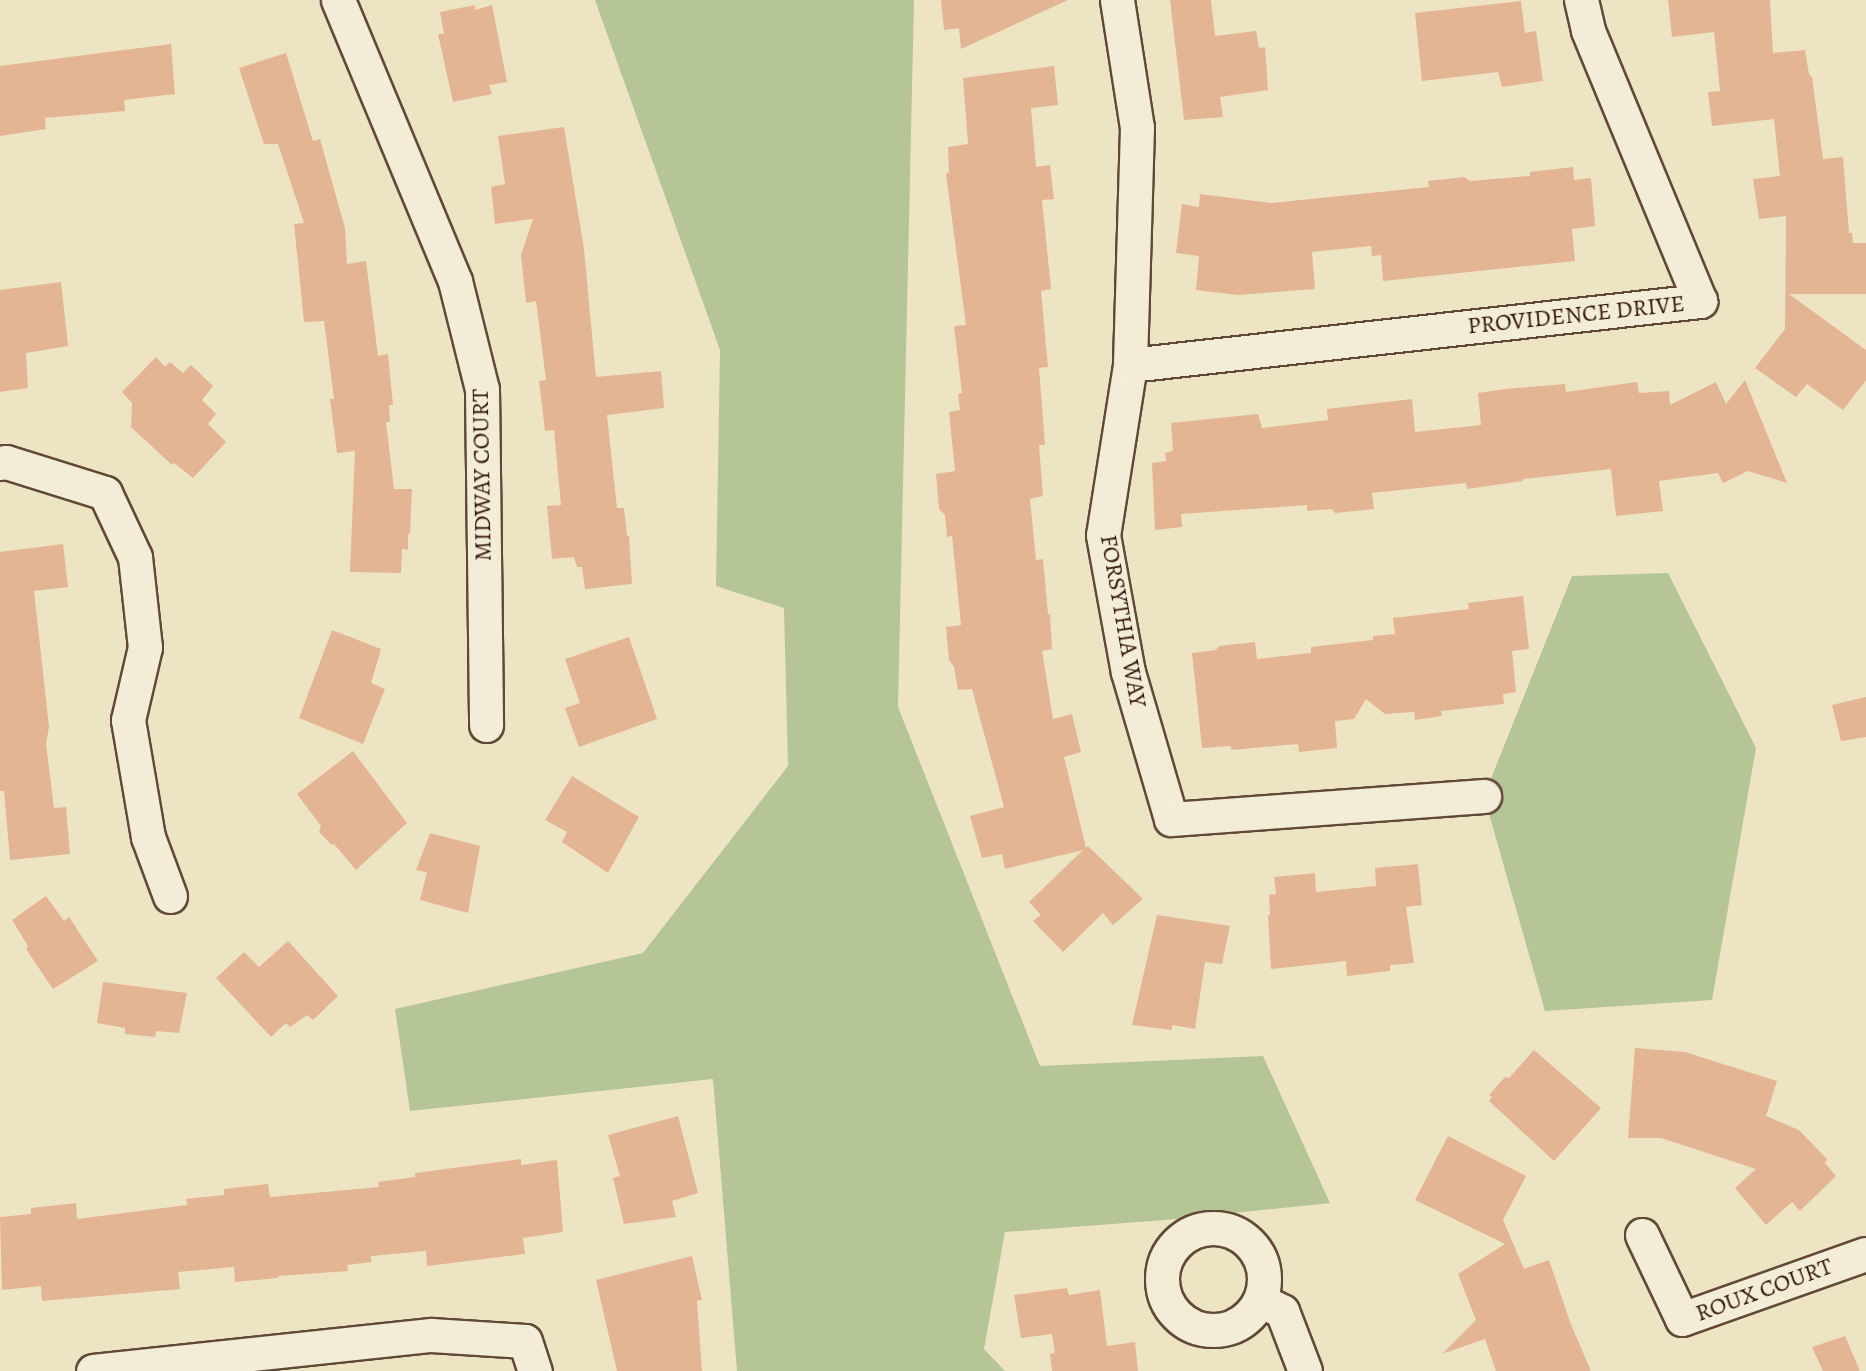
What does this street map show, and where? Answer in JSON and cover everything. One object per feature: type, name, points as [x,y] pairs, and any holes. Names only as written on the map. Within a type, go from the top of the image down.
[{"type":"street","name":"MIDWAY COURT","points":[[338,0],[455,281],[482,389],[486,725]]},
{"type":"street","name":"FORSYTHIA WAY","points":[[1118,0],[1137,127],[1130,364],[1103,535],[1128,672],[1171,819],[1484,796]]},
{"type":"street","name":"PROVIDENCE DRIVE","points":[[1130,364],[1700,301],[1588,30],[1581,0]]},
{"type":"street","points":[[0,463],[6,462],[105,493],[135,557],[145,647],[128,720],[148,837],[170,896]]},
{"type":"street","name":"ROUX COURT","points":[[1642,1235],[1682,1319],[1866,1254]]},
{"type":"street","points":[[1260,1299],[1282,1311],[1305,1371]]},
{"type":"street","points":[[93,1371],[431,1335],[525,1341],[535,1371]]},
{"type":"green space","points":[[595,0],[914,0],[898,707],[1040,1066],[1263,1056],[1330,1203],[1165,1220],[1005,1232],[984,1349],[1005,1371],[737,1371],[713,1079],[410,1111],[395,1009],[643,953],[788,766],[784,608],[716,586],[720,350]]},
{"type":"green space","points":[[1668,573],[1756,748],[1712,1000],[1545,1011],[1484,796],[1572,576]]},
{"type":"building","points":[[941,0],[1068,0],[961,49],[959,28],[944,30]]},
{"type":"building","points":[[1170,0],[1211,0],[1215,36],[1256,31],[1259,48],[1265,47],[1268,90],[1220,97],[1223,117],[1184,120]]},
{"type":"building","points":[[1668,0],[1770,0],[1773,53],[1805,50],[1809,74],[1812,77],[1823,159],[1843,157],[1849,233],[1852,233],[1853,243],[1866,243],[1866,294],[1789,294],[1866,350],[1866,380],[1843,410],[1807,384],[1796,397],[1755,368],[1785,329],[1786,216],[1759,219],[1753,179],[1780,176],[1774,119],[1712,126],[1708,92],[1720,91],[1714,32],[1672,37]]},
{"type":"building","points":[[1521,1],[1525,33],[1536,31],[1543,81],[1502,87],[1498,72],[1422,81],[1415,13]]},
{"type":"building","points":[[475,5],[475,10],[492,5],[507,82],[489,85],[492,94],[453,102],[438,34],[444,34],[440,12]]},
{"type":"building","points":[[171,44],[175,94],[124,100],[125,111],[45,118],[46,129],[0,136],[0,66]]},
{"type":"building","points":[[286,53],[313,141],[320,139],[345,228],[347,264],[366,261],[378,356],[388,354],[393,405],[389,405],[390,422],[386,422],[394,489],[412,489],[408,550],[402,549],[401,573],[350,572],[355,451],[337,453],[330,399],[334,399],[324,321],[304,322],[294,224],[304,223],[278,144],[264,144],[239,68]]},
{"type":"building","points":[[1054,66],[1058,105],[1031,108],[1036,167],[1050,165],[1054,199],[1042,200],[1051,289],[1041,291],[1048,367],[1039,368],[1045,445],[1039,445],[1043,496],[1030,499],[1036,560],[1043,559],[1048,614],[1050,614],[1052,649],[1042,651],[1053,719],[1072,714],[1081,752],[1064,757],[1086,848],[1088,846],[1143,899],[1113,925],[1103,913],[1063,952],[1033,921],[1041,915],[1029,902],[1083,850],[1005,869],[1002,854],[982,858],[970,816],[1004,807],[972,689],[958,690],[954,667],[949,660],[946,627],[961,625],[952,536],[947,537],[945,515],[939,509],[936,474],[955,471],[949,412],[960,410],[958,394],[962,393],[954,326],[966,325],[946,174],[949,172],[948,147],[968,144],[963,78]]},
{"type":"building","points":[[564,127],[584,249],[596,377],[661,371],[664,408],[607,415],[617,508],[624,508],[627,536],[629,536],[632,584],[585,589],[582,567],[577,567],[574,557],[552,559],[547,506],[561,505],[554,430],[545,431],[539,381],[546,380],[536,301],[526,303],[521,255],[533,219],[495,224],[491,187],[505,184],[498,136]]},
{"type":"building","points":[[1573,167],[1574,180],[1591,178],[1595,226],[1572,229],[1575,261],[1383,281],[1381,255],[1372,256],[1371,246],[1312,252],[1315,289],[1238,295],[1196,290],[1199,256],[1176,253],[1182,204],[1199,207],[1200,194],[1271,203],[1429,187],[1428,181],[1464,177],[1470,181],[1530,176],[1530,172]]},
{"type":"building","points":[[61,282],[68,346],[26,353],[28,388],[0,392],[0,290]]},
{"type":"building","points":[[156,357],[165,367],[170,362],[183,373],[191,365],[213,386],[202,400],[216,414],[208,424],[226,442],[193,478],[174,463],[172,465],[131,427],[132,403],[122,392]]},
{"type":"building","points":[[1745,380],[1787,483],[1748,471],[1723,483],[1718,473],[1659,481],[1663,511],[1616,516],[1611,469],[1523,479],[1523,481],[1467,489],[1466,483],[1372,493],[1374,509],[1335,513],[1332,509],[1307,511],[1307,505],[1181,514],[1182,527],[1155,530],[1152,463],[1166,461],[1165,453],[1173,451],[1171,423],[1258,414],[1262,428],[1328,420],[1327,409],[1412,399],[1415,432],[1481,425],[1478,393],[1565,384],[1566,392],[1637,382],[1639,393],[1669,391],[1670,405],[1716,382],[1726,404]]},
{"type":"building","points":[[63,544],[68,587],[34,591],[49,727],[46,744],[54,808],[66,807],[70,854],[10,860],[4,791],[0,791],[0,552]]},
{"type":"building","points":[[1523,596],[1529,649],[1512,651],[1516,692],[1503,694],[1504,704],[1441,711],[1442,716],[1415,720],[1414,712],[1385,714],[1366,699],[1354,719],[1335,721],[1337,748],[1299,752],[1298,744],[1232,750],[1230,746],[1202,748],[1192,653],[1216,650],[1219,646],[1255,642],[1257,659],[1311,653],[1311,647],[1373,640],[1373,636],[1395,634],[1393,618],[1469,609],[1468,603]]},
{"type":"building","points":[[332,630],[381,649],[371,683],[385,689],[363,744],[299,718]]},
{"type":"building","points":[[629,637],[657,719],[579,747],[565,708],[580,703],[565,659]]},
{"type":"building","points":[[1866,697],[1866,737],[1841,741],[1832,705]]},
{"type":"building","points":[[353,751],[407,823],[356,870],[334,844],[332,845],[319,832],[321,826],[297,794]]},
{"type":"building","points":[[572,776],[639,817],[608,873],[562,842],[567,832],[545,820]]},
{"type":"building","points":[[430,833],[480,846],[468,913],[420,900],[427,872],[416,870]]},
{"type":"building","points":[[1418,864],[1422,905],[1406,907],[1414,963],[1390,965],[1390,971],[1347,976],[1346,961],[1271,969],[1268,915],[1270,915],[1269,895],[1276,894],[1274,877],[1315,873],[1316,892],[1376,886],[1375,868]]},
{"type":"building","points":[[46,896],[64,921],[69,917],[98,961],[53,989],[26,949],[28,946],[12,920]]},
{"type":"building","points":[[1157,915],[1230,926],[1222,964],[1205,962],[1195,1029],[1172,1025],[1172,1030],[1132,1025]]},
{"type":"building","points":[[288,941],[338,996],[313,1020],[307,1015],[290,1027],[286,1023],[271,1037],[216,978],[244,952],[259,967]]},
{"type":"building","points":[[103,982],[187,993],[179,1033],[156,1031],[155,1037],[125,1034],[125,1028],[97,1023]]},
{"type":"building","points":[[1635,1048],[1685,1052],[1777,1081],[1766,1116],[1799,1130],[1827,1159],[1825,1163],[1836,1176],[1800,1211],[1792,1202],[1766,1225],[1735,1188],[1756,1169],[1661,1138],[1628,1138]]},
{"type":"building","points":[[1534,1050],[1601,1108],[1554,1161],[1489,1101],[1492,1097],[1489,1095],[1505,1077],[1509,1078]]},
{"type":"building","points":[[678,1116],[698,1193],[672,1201],[676,1217],[624,1224],[613,1178],[620,1176],[608,1135]]},
{"type":"building","points":[[1448,1136],[1526,1176],[1503,1220],[1524,1269],[1549,1260],[1570,1322],[1591,1371],[1496,1371],[1485,1339],[1442,1354],[1476,1320],[1458,1274],[1505,1244],[1415,1200]]},
{"type":"building","points":[[521,1159],[521,1165],[557,1160],[563,1232],[523,1238],[525,1254],[427,1266],[426,1251],[371,1256],[371,1262],[347,1265],[348,1271],[278,1276],[278,1278],[235,1282],[234,1267],[178,1272],[180,1289],[42,1301],[41,1286],[2,1290],[0,1217],[31,1214],[31,1208],[76,1203],[77,1219],[187,1205],[186,1199],[224,1195],[224,1189],[268,1184],[270,1197],[379,1187],[378,1182],[415,1177],[415,1173]]},
{"type":"building","points":[[692,1256],[702,1300],[697,1301],[702,1371],[617,1371],[596,1280]]},
{"type":"building","points":[[1067,1288],[1069,1295],[1100,1290],[1107,1346],[1135,1342],[1138,1371],[1052,1371],[1050,1354],[1055,1353],[1052,1334],[1021,1338],[1014,1295]]},
{"type":"building","points":[[1845,1336],[1860,1371],[1823,1371],[1812,1347]]}]
